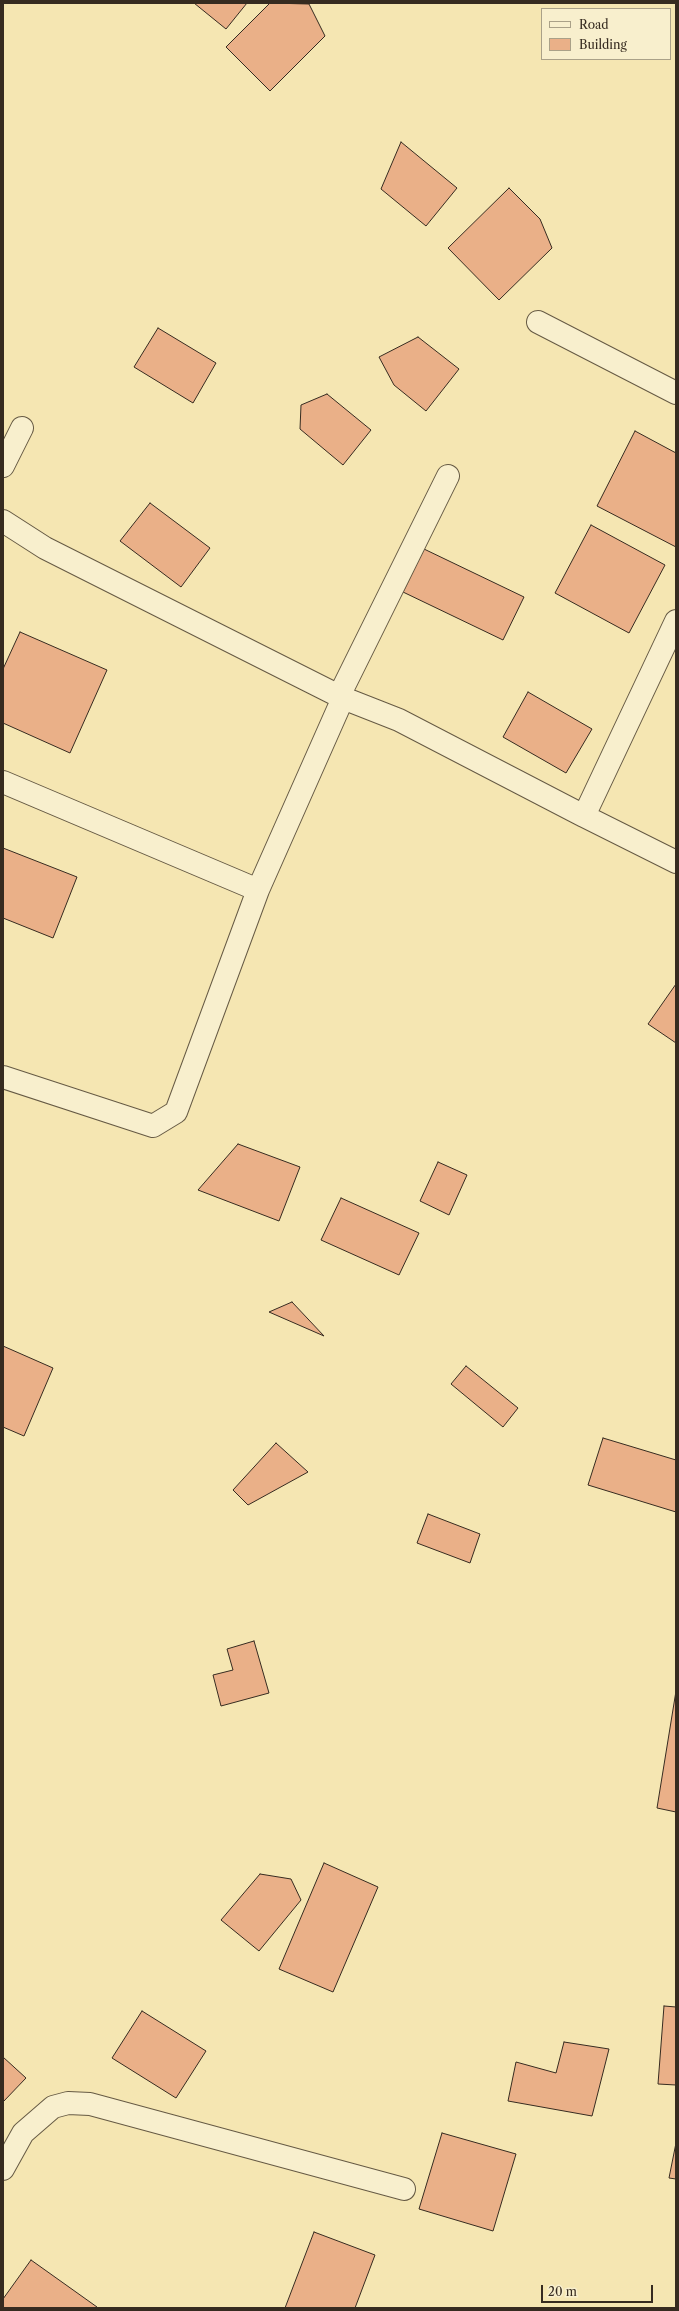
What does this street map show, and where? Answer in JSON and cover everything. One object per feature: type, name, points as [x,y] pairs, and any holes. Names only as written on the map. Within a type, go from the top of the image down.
[{"type":"street","points":[[538,322],[676,393]]},
{"type":"street","points":[[3,466],[22,428]]},
{"type":"street","points":[[3,1077],[152,1126],[176,1112],[258,890],[341,697],[448,476]]},
{"type":"street","points":[[3,521],[45,548],[341,697],[399,720],[676,862]]},
{"type":"street","points":[[584,816],[676,621]]},
{"type":"street","points":[[3,782],[258,890]]},
{"type":"street","points":[[3,2169],[23,2133],[53,2107],[68,2103],[90,2104],[404,2189]]},
{"type":"building","points":[[194,3],[247,3],[226,29]]},
{"type":"building","points":[[270,3],[309,4],[325,36],[270,91],[226,47]]},
{"type":"building","points":[[401,142],[457,188],[426,226],[381,189]]},
{"type":"building","points":[[509,188],[540,219],[552,248],[499,300],[448,248]]},
{"type":"building","points":[[158,328],[216,363],[193,403],[134,367]]},
{"type":"building","points":[[418,337],[459,369],[426,411],[394,385],[379,357]]},
{"type":"building","points":[[327,394],[371,430],[343,465],[300,429],[301,405]]},
{"type":"building","points":[[635,431],[676,453],[676,547],[597,506]]},
{"type":"building","points":[[150,503],[210,548],[181,587],[120,541]]},
{"type":"building","points":[[591,525],[665,565],[629,633],[555,593]]},
{"type":"building","points":[[424,549],[524,597],[503,640],[403,592]]},
{"type":"building","points":[[20,632],[107,670],[70,753],[3,723],[3,669]]},
{"type":"building","points":[[528,692],[592,729],[566,773],[503,737]]},
{"type":"building","points":[[3,848],[77,877],[53,938],[3,918]]},
{"type":"building","points":[[676,984],[676,1043],[648,1024]]},
{"type":"building","points":[[238,1144],[300,1167],[279,1221],[198,1190]]},
{"type":"building","points":[[438,1162],[467,1175],[449,1215],[420,1201]]},
{"type":"building","points":[[341,1198],[419,1233],[399,1275],[321,1240]]},
{"type":"building","points":[[292,1302],[324,1336],[269,1312]]},
{"type":"building","points":[[3,1346],[53,1368],[24,1436],[3,1427]]},
{"type":"building","points":[[466,1366],[518,1408],[503,1427],[451,1384]]},
{"type":"building","points":[[603,1438],[676,1460],[676,1512],[588,1485]]},
{"type":"building","points":[[276,1443],[308,1472],[248,1505],[233,1490]]},
{"type":"building","points":[[428,1514],[480,1534],[470,1563],[417,1543]]},
{"type":"building","points":[[254,1641],[269,1693],[221,1706],[213,1675],[233,1670],[227,1649]]},
{"type":"building","points":[[676,1691],[676,1812],[657,1808]]},
{"type":"building","points":[[324,1863],[378,1887],[333,1992],[279,1969]]},
{"type":"building","points":[[260,1874],[291,1879],[301,1900],[259,1951],[221,1920]]},
{"type":"building","points":[[664,2006],[676,2007],[676,2085],[658,2084]]},
{"type":"building","points":[[142,2011],[206,2051],[176,2098],[112,2058]]},
{"type":"building","points":[[564,2042],[609,2049],[592,2116],[508,2101],[516,2062],[556,2073]]},
{"type":"building","points":[[3,2057],[26,2078],[3,2102]]},
{"type":"building","points":[[442,2133],[516,2154],[493,2231],[419,2209]]},
{"type":"building","points":[[676,2143],[676,2179],[669,2178]]},
{"type":"building","points":[[314,2232],[375,2255],[355,2308],[285,2308]]},
{"type":"building","points":[[31,2260],[97,2307],[3,2308],[3,2299]]}]
